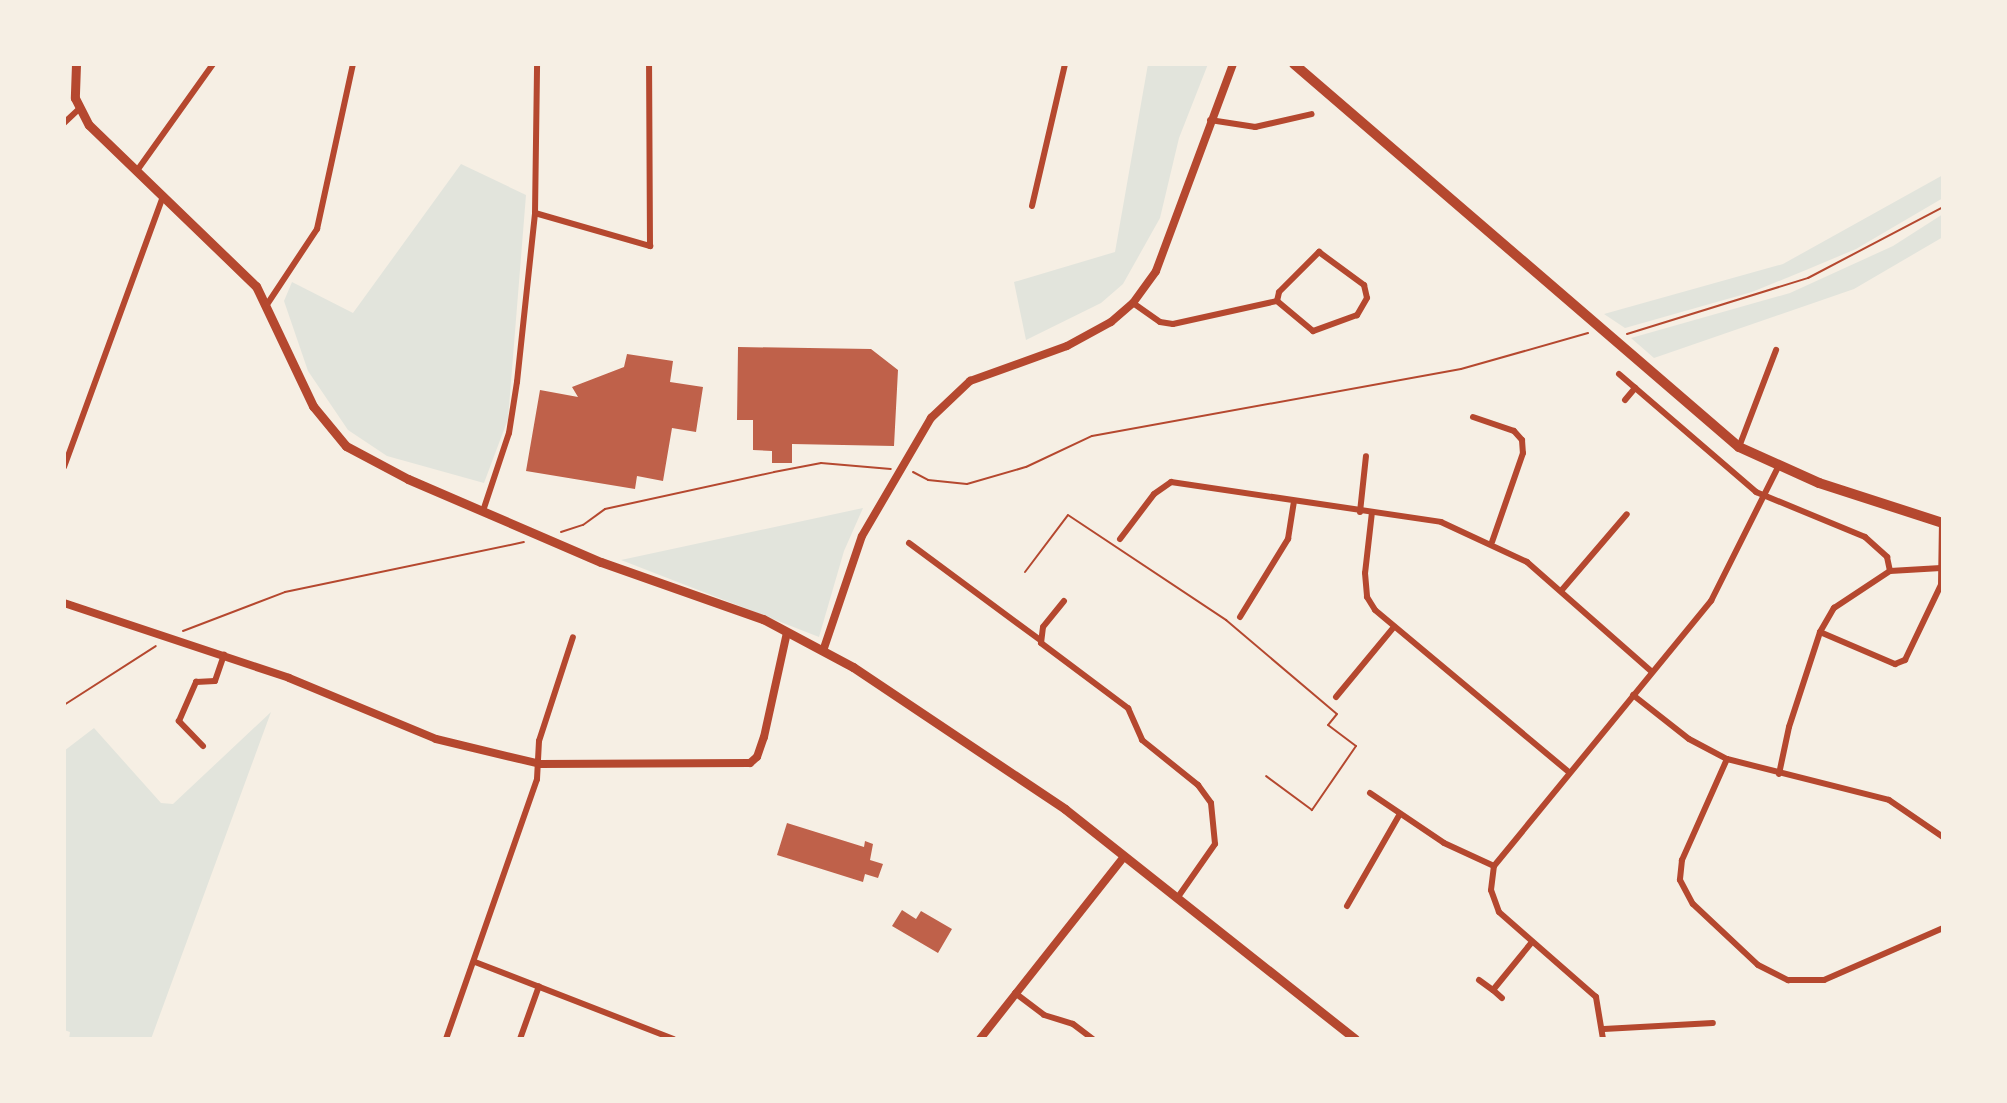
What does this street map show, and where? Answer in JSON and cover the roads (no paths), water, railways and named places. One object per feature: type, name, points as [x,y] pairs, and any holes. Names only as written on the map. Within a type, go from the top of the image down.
[{"type":"main road","points":[[76,64],[68,84],[79,109],[135,173],[238,267],[268,303],[313,406],[334,435],[369,460],[519,527],[601,562],[667,582],[787,632],[823,651],[979,747],[1178,897],[1355,1039]]},
{"type":"main road","points":[[1294,64],[1591,316],[1739,447],[1778,467],[1942,523]]},
{"type":"street","points":[[135,173],[213,64]]},
{"type":"street","points":[[268,303],[317,229],[353,64]]},
{"type":"street","points":[[483,511],[509,433],[535,213],[537,64]]},
{"type":"street","points":[[535,213],[650,246],[649,64]]},
{"type":"street","points":[[1032,206],[1065,64]]},
{"type":"street","points":[[823,651],[874,510],[931,418],[970,381],[1067,346],[1133,303],[1165,252],[1230,66]]},
{"type":"street","points":[[64,123],[79,109]]},
{"type":"street","points":[[1210,120],[1255,127],[1312,114]]},
{"type":"street","points":[[64,467],[163,197]]},
{"type":"street","points":[[1319,252],[1364,285],[1367,298],[1363,310],[1350,319],[1309,331],[1277,301],[1279,292],[1319,252]]},
{"type":"street","points":[[1133,303],[1160,322],[1173,324],[1277,301]]},
{"type":"street","points":[[1739,447],[1776,350]]},
{"type":"street","points":[[1619,374],[1764,497],[1865,537],[1887,557],[1890,571]]},
{"type":"street","points":[[1625,400],[1635,388]]},
{"type":"street","points":[[1473,417],[1514,431],[1522,440],[1523,453],[1492,542]]},
{"type":"street","points":[[1360,512],[1366,456]]},
{"type":"street","points":[[1603,1039],[1604,1029],[1596,997],[1532,942],[1493,901],[1494,866],[1724,582],[1778,467]]},
{"type":"street","points":[[1120,539],[1154,494],[1171,482],[1294,503],[1441,522],[1492,542],[1527,562],[1651,671]]},
{"type":"street","points":[[1240,617],[1288,539],[1294,503]]},
{"type":"street","points":[[1372,512],[1367,597],[1394,627],[1569,772]]},
{"type":"street","points":[[1561,591],[1627,514]]},
{"type":"street","points":[[1820,632],[1895,664],[1905,660],[1941,585],[1942,523]]},
{"type":"street","points":[[909,543],[1040,640],[1048,651],[1128,708],[1142,740],[1198,785],[1211,803],[1215,844],[1178,897]]},
{"type":"street","points":[[1779,774],[1820,632],[1834,608],[1890,571],[1941,568]]},
{"type":"street","points":[[1040,640],[1043,627],[1064,601]]},
{"type":"street","points":[[64,603],[200,646],[436,739],[540,764],[750,763],[757,757],[764,737],[787,632]]},
{"type":"street","points":[[1336,697],[1394,627]]},
{"type":"street","points":[[446,1039],[475,962],[540,764],[539,741],[573,637]]},
{"type":"street","points":[[203,746],[179,721],[196,682],[215,681],[224,655]]},
{"type":"street","points":[[1633,695],[1689,739],[1727,759],[1889,800],[1943,837]]},
{"type":"street","points":[[1727,759],[1682,860],[1680,880],[1693,904],[1758,965],[1788,980],[1824,980],[1943,928]]},
{"type":"street","points":[[1370,793],[1444,843],[1494,866]]},
{"type":"street","points":[[1347,906],[1400,814]]},
{"type":"street","points":[[980,1039],[1123,858]]},
{"type":"street","points":[[1493,990],[1532,942]]},
{"type":"street","points":[[475,962],[674,1039]]},
{"type":"street","points":[[1479,980],[1502,998]]},
{"type":"street","points":[[520,1039],[539,986]]},
{"type":"street","points":[[1015,992],[1044,1015],[1073,1024],[1093,1039]]},
{"type":"street","points":[[1604,1029],[1713,1023]]}]
